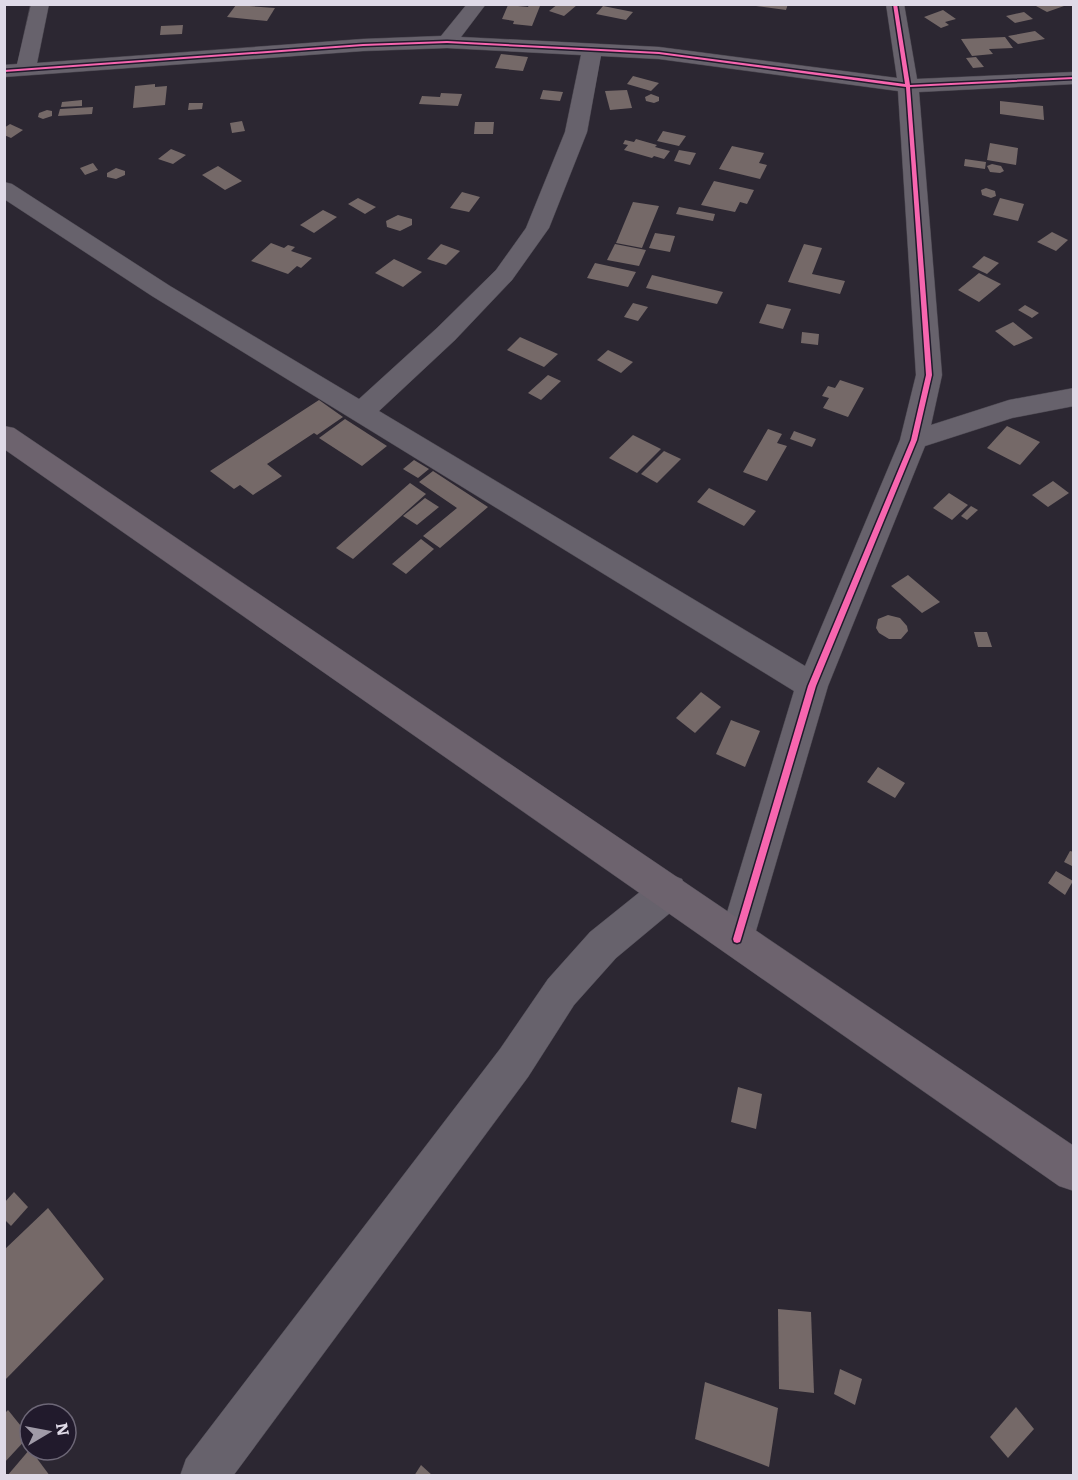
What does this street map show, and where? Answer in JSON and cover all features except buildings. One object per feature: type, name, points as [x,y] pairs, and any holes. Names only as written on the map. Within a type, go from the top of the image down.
[{"type":"highway","points":[[4,435],[1074,1171]]},
{"type":"street","points":[[26,69],[40,4]]},
{"type":"street","points":[[447,42],[477,4]]},
{"type":"street","points":[[736,939],[812,686],[914,440],[928,375],[908,86],[896,4]]},
{"type":"street","points":[[4,71],[363,45],[447,42],[659,53],[908,86],[1074,78]]},
{"type":"street","points":[[362,412],[446,334],[504,274],[537,228],[576,132],[592,49]]},
{"type":"street","points":[[4,189],[161,291],[812,686]]},
{"type":"street","points":[[914,440],[1008,409],[1074,397]]},
{"type":"street","points":[[203,1476],[514,1063],[561,992],[603,945],[669,891]]},
{"type":"cycle path","points":[[737,939],[812,686],[914,440],[929,375],[908,86],[895,4]]},
{"type":"cycle path","points":[[4,71],[363,45],[447,42],[659,53],[908,86],[1074,78]]}]
